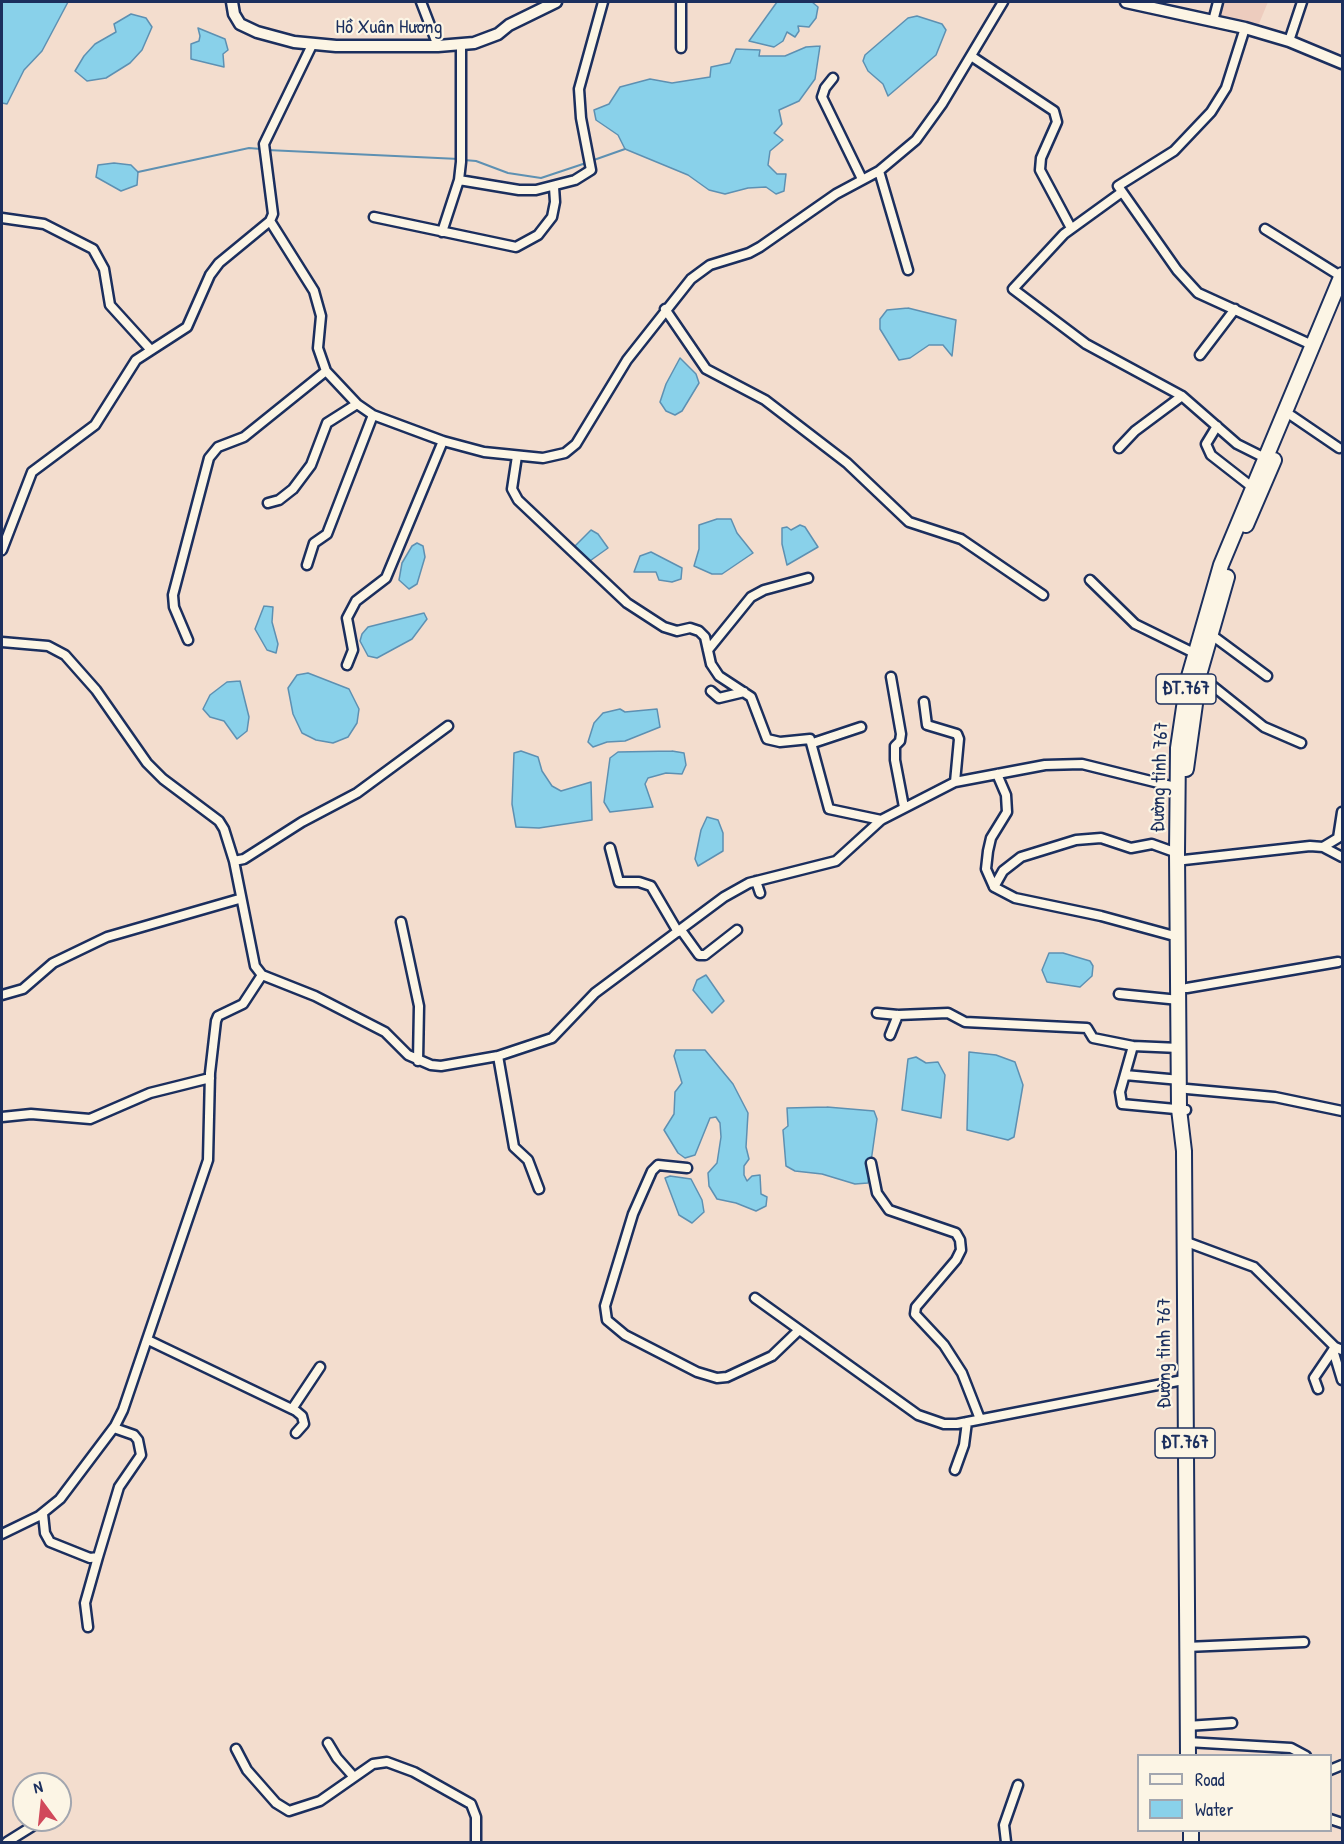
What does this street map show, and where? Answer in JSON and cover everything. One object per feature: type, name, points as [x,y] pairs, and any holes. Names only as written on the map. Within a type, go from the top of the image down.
[{"type":"main road","name":"Đường tỉnh 767","points":[[1184,1084],[1179,1048],[1183,994],[1178,937],[1181,788],[1178,748],[1194,653],[1221,565],[1342,276]]},
{"type":"main road","name":"Đường tỉnh 767","points":[[1181,788],[1199,675],[1209,633],[1233,556],[1342,294]]},
{"type":"main road","name":"Đường tỉnh 767","points":[[1180,856],[1184,1084],[1188,1749]]},
{"type":"street","name":"Hồ Xuân Hương","points":[[232,2],[234,14],[240,24],[274,38],[312,45],[438,46],[461,45],[486,40],[556,2]]},
{"type":"street","points":[[421,2],[438,46]]},
{"type":"street","points":[[459,180],[519,190],[554,187],[589,173],[591,161],[581,118],[579,89],[603,2]]},
{"type":"street","points":[[681,2],[681,48]]},
{"type":"street","points":[[270,221],[314,291],[321,316],[318,348],[326,371],[357,404],[373,415],[443,441],[517,456],[543,458],[570,450],[627,360],[665,309],[692,279],[710,265],[749,253],[760,247],[862,179],[879,171],[916,140],[942,104],[1003,2]]},
{"type":"street","points":[[1126,2],[1245,28],[1289,41],[1342,63]]},
{"type":"street","points":[[1213,21],[1218,2]]},
{"type":"street","points":[[1289,41],[1302,2]]},
{"type":"street","points":[[1245,28],[1226,88],[1211,112],[1174,151],[1118,186],[1188,283],[1198,293],[1312,345]]},
{"type":"street","points":[[3,545],[32,472],[95,425],[131,365],[150,349],[188,327],[207,281],[219,262],[270,221],[273,214],[263,148],[312,45]]},
{"type":"street","points":[[442,232],[459,180],[461,162],[461,45]]},
{"type":"street","points":[[971,56],[1054,111],[1057,122],[1041,158],[1040,170],[1071,228]]},
{"type":"street","points":[[833,78],[825,88],[822,97],[862,179]]},
{"type":"street","points":[[879,171],[908,270]]},
{"type":"street","points":[[374,217],[516,247],[538,236],[552,217],[555,202],[554,187]]},
{"type":"street","points":[[1122,192],[1071,228],[1013,286],[1014,292],[1086,344],[1182,396],[1237,444],[1265,458]]},
{"type":"street","points":[[2,218],[44,224],[93,249],[104,269],[107,295],[113,310],[150,349]]},
{"type":"street","points":[[1265,229],[1342,276]]},
{"type":"street","points":[[665,309],[706,369],[765,399],[847,463],[909,522],[962,539],[1042,595]]},
{"type":"street","points":[[1200,355],[1235,309]]},
{"type":"street","points":[[188,640],[174,607],[174,595],[209,458],[218,447],[244,437],[326,371]]},
{"type":"street","points":[[1119,448],[1135,431],[1182,396]]},
{"type":"street","points":[[268,503],[279,501],[293,489],[311,465],[327,423],[357,404]]},
{"type":"street","points":[[307,565],[314,543],[327,534],[373,415]]},
{"type":"street","points":[[1292,416],[1339,448]]},
{"type":"street","points":[[1217,426],[1206,444],[1211,455],[1252,487]]},
{"type":"street","points":[[347,665],[353,650],[347,618],[356,601],[386,578],[443,441]]},
{"type":"street","points":[[517,456],[512,489],[518,500],[627,603],[664,627],[676,631],[690,628],[699,631],[705,637],[711,664],[719,676],[744,692],[756,705],[767,739],[780,742],[806,738],[813,743],[829,809],[881,820]]},
{"type":"street","points":[[708,650],[752,597],[764,590],[808,578]]},
{"type":"street","points":[[1090,580],[1135,624],[1194,653]]},
{"type":"street","points":[[1209,633],[1267,676]]},
{"type":"street","points":[[2,642],[48,646],[65,655],[96,690],[147,763],[163,779],[219,821],[234,861],[239,898],[255,966],[262,975],[315,996],[385,1032],[418,1061],[441,1066],[498,1056],[552,1038],[595,993],[724,897],[756,881],[836,861],[881,820],[955,782],[1045,765],[1082,764],[1181,788]]},
{"type":"street","points":[[1199,675],[1264,727],[1301,743]]},
{"type":"street","points":[[891,677],[901,734],[900,741],[895,746],[895,760],[904,807]]},
{"type":"street","points":[[711,691],[719,698],[744,692]]},
{"type":"street","points":[[924,702],[927,725],[957,734],[959,739],[955,782]]},
{"type":"street","points":[[234,861],[244,859],[302,822],[357,793],[448,726]]},
{"type":"street","points":[[813,743],[861,727]]},
{"type":"street","points":[[997,774],[1006,795],[1007,812],[991,838],[988,851],[986,869],[994,887],[1015,898],[1101,916],[1178,937]]},
{"type":"street","points":[[994,887],[1003,871],[1021,857],[1076,840],[1101,838],[1131,848],[1152,844],[1180,856],[1323,847],[1338,838],[1342,812]]},
{"type":"street","points":[[1323,847],[1342,857]]},
{"type":"street","points":[[610,848],[619,882],[639,882],[651,886],[679,931],[699,955],[705,955],[737,930]]},
{"type":"street","points":[[756,881],[760,893]]},
{"type":"street","points":[[2,996],[30,984],[53,963],[107,937],[239,898]]},
{"type":"street","points":[[401,922],[419,1006],[418,1061]]},
{"type":"street","points":[[1119,994],[1183,994],[1338,962]]},
{"type":"street","points":[[2,1534],[43,1514],[60,1499],[114,1428],[148,1340],[208,1160],[213,1029],[218,1016],[243,1004],[262,975]]},
{"type":"street","points":[[877,1013],[898,1015],[948,1013],[965,1022],[1087,1028],[1093,1038],[1133,1046],[1179,1048]]},
{"type":"street","points":[[890,1035],[898,1015]]},
{"type":"street","points":[[1133,1046],[1119,1092],[1122,1104],[1183,1109]]},
{"type":"street","points":[[498,1056],[514,1147],[528,1160],[539,1189]]},
{"type":"street","points":[[1125,1075],[1275,1097],[1342,1112]]},
{"type":"street","points":[[2,1118],[31,1114],[90,1119],[150,1093],[210,1078]]},
{"type":"street","points":[[871,1163],[877,1193],[889,1210],[956,1233],[960,1240],[961,1250],[956,1260],[916,1307],[915,1314],[944,1345],[962,1373],[980,1419]]},
{"type":"street","points":[[687,1168],[658,1165],[652,1171],[633,1214],[605,1306],[607,1320],[625,1335],[697,1372],[717,1378],[727,1377],[772,1356],[799,1330]]},
{"type":"street","points":[[1184,1240],[1254,1267],[1337,1349],[1342,1380]]},
{"type":"street","points":[[755,1298],[918,1415],[944,1424],[967,1422],[1184,1380]]},
{"type":"street","points":[[148,1340],[292,1409],[302,1416],[303,1421],[296,1433]]},
{"type":"street","points":[[1318,1389],[1314,1378],[1337,1349]]},
{"type":"street","points":[[292,1409],[320,1367]]},
{"type":"street","points":[[955,1470],[964,1445],[967,1422]]},
{"type":"street","points":[[88,1627],[85,1603],[119,1487],[141,1455],[138,1440],[134,1435],[114,1428]]},
{"type":"street","points":[[43,1514],[45,1533],[50,1542],[90,1558],[98,1557]]},
{"type":"street","points":[[1186,1647],[1304,1642]]},
{"type":"street","points":[[1187,1726],[1232,1723]]},
{"type":"street","points":[[328,1743],[337,1758],[353,1776]]},
{"type":"street","points":[[1188,1749],[1291,1748],[1304,1754]]},
{"type":"street","points":[[236,1749],[247,1770],[276,1803],[289,1811],[320,1801],[373,1764],[387,1762],[414,1773],[464,1798],[471,1804],[476,1817],[476,1842]]},
{"type":"street","points":[[1006,1842],[1004,1825],[1018,1785]]},
{"type":"street","points":[[7,1842],[23,1832]]},
{"type":"shaded area","points":[[1221,2],[1268,2],[1258,26],[1217,17]]},
{"type":"water","points":[[2,2],[68,2],[42,51],[24,70],[7,104],[2,103]]},
{"type":"water","points":[[777,2],[812,2],[818,7],[816,18],[809,27],[798,26],[799,31],[795,37],[787,32],[783,41],[774,47],[749,41]]},
{"type":"water","points":[[131,14],[146,18],[152,27],[142,50],[130,63],[106,78],[87,81],[75,71],[84,56],[95,44],[116,32],[114,24]]},
{"type":"water","points":[[917,16],[942,24],[946,30],[936,55],[888,96],[883,84],[868,71],[863,61],[865,55],[908,18]]},
{"type":"water","points":[[198,28],[225,39],[228,50],[223,54],[224,67],[191,59],[191,44],[199,41]]},
{"type":"water","points":[[820,46],[815,79],[799,101],[779,110],[782,124],[774,133],[783,140],[770,151],[768,165],[777,174],[786,174],[784,191],[776,194],[766,187],[748,188],[725,194],[709,190],[688,175],[625,149],[618,135],[596,120],[594,110],[609,104],[620,87],[650,79],[672,83],[710,77],[711,67],[730,63],[736,49],[760,50],[759,56],[785,56],[806,47]]},
{"type":"water","points":[[114,163],[131,165],[138,172],[137,185],[121,191],[96,177],[98,165]]},
{"type":"water","points":[[908,308],[956,320],[952,356],[943,345],[929,345],[910,358],[899,360],[880,329],[880,319],[887,310]]},
{"type":"water","points":[[680,358],[696,374],[699,383],[682,411],[675,415],[666,411],[660,402],[666,384]]},
{"type":"water","points":[[717,519],[731,519],[737,533],[753,553],[722,574],[712,574],[694,566],[699,549],[699,525]]},
{"type":"water","points":[[800,525],[805,527],[818,547],[787,565],[782,544],[782,528],[787,527],[791,530]]},
{"type":"water","points":[[591,530],[598,534],[608,548],[587,563],[574,547]]},
{"type":"water","points":[[417,543],[423,546],[425,557],[417,584],[409,589],[399,580],[402,563],[412,546]]},
{"type":"water","points":[[651,552],[682,568],[681,579],[672,582],[659,580],[656,572],[634,572],[640,556]]},
{"type":"water","points":[[264,606],[273,607],[272,622],[278,644],[276,653],[267,650],[255,629]]},
{"type":"water","points":[[424,613],[427,619],[412,639],[377,658],[368,656],[360,641],[368,627]]},
{"type":"water","points":[[308,673],[349,689],[359,709],[357,723],[348,737],[333,743],[316,740],[302,733],[293,714],[288,688],[297,675]]},
{"type":"water","points":[[240,681],[249,717],[247,731],[237,739],[224,721],[210,717],[203,709],[210,695],[227,682]]},
{"type":"water","points":[[620,709],[625,712],[657,709],[660,727],[625,741],[607,742],[593,747],[588,742],[594,723],[603,713]]},
{"type":"water","points":[[521,751],[538,757],[542,771],[552,786],[561,791],[591,782],[592,820],[539,828],[516,827],[512,804],[514,753]]},
{"type":"water","points":[[672,751],[684,753],[686,765],[682,774],[666,773],[648,778],[645,784],[653,807],[610,812],[604,802],[610,758],[618,752]]},
{"type":"water","points":[[707,817],[718,820],[723,833],[723,851],[698,866],[695,859],[701,830]]},
{"type":"water","points":[[1049,953],[1063,953],[1090,961],[1093,966],[1092,976],[1080,987],[1047,982],[1042,970]]},
{"type":"water","points":[[706,975],[724,1001],[712,1013],[693,990],[697,980]]},
{"type":"water","points":[[676,1050],[705,1050],[733,1084],[748,1113],[746,1147],[749,1159],[744,1166],[744,1175],[747,1181],[752,1176],[760,1175],[761,1194],[767,1197],[766,1206],[756,1211],[717,1199],[709,1186],[708,1173],[717,1163],[721,1137],[720,1123],[716,1117],[710,1118],[695,1155],[685,1158],[678,1153],[664,1130],[674,1114],[675,1092],[682,1083],[674,1056]]},
{"type":"water","points":[[969,1052],[996,1055],[1015,1062],[1023,1085],[1014,1137],[1008,1140],[967,1130]]},
{"type":"water","points":[[916,1057],[926,1063],[938,1062],[945,1075],[941,1118],[902,1110],[908,1059]]},
{"type":"water","points":[[827,1107],[874,1111],[877,1119],[868,1183],[855,1184],[822,1174],[795,1171],[786,1166],[783,1130],[788,1126],[787,1108]]},
{"type":"water","points":[[670,1176],[691,1179],[702,1200],[704,1212],[692,1223],[679,1215],[665,1178]]},
{"type":"waterway","points":[[138,172],[249,148],[261,149]]},
{"type":"waterway","points":[[591,161],[625,149]]},
{"type":"waterway","points":[[267,150],[459,159]]},
{"type":"waterway","points":[[464,160],[476,161],[508,173],[541,178],[586,163]]}]
